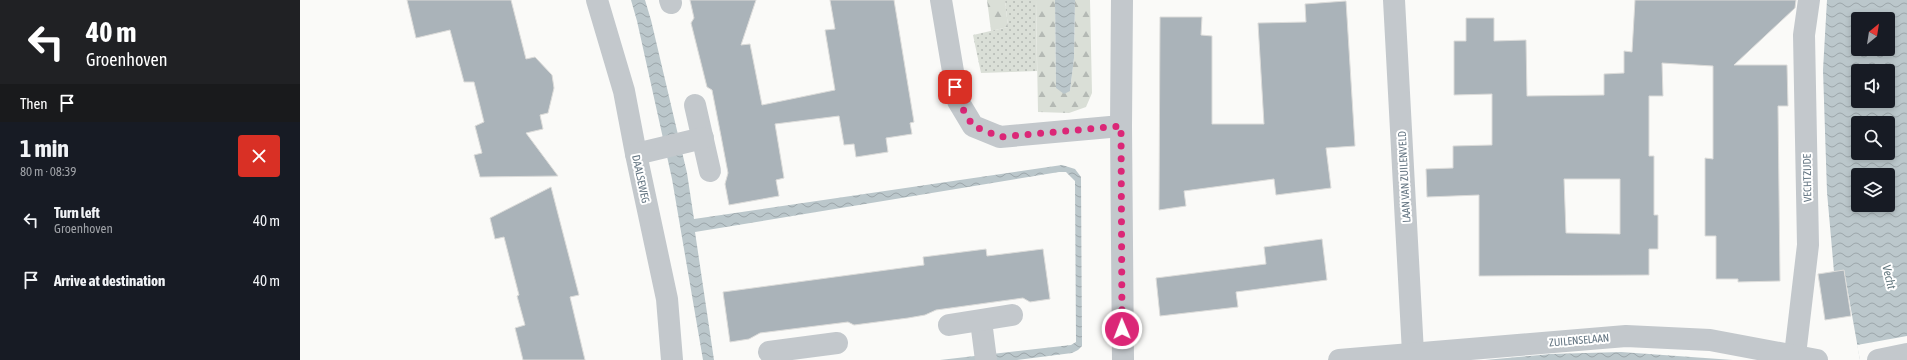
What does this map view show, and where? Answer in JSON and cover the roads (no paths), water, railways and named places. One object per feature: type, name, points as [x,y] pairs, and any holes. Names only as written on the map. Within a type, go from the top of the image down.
[{"type":"street","name":"DAALSEWEG","points":[[597,0],[624,92],[667,299],[672,360]]},
{"type":"street","points":[[941,0],[958,101],[973,126],[1000,137],[1121,126]]},
{"type":"street","points":[[1122,0],[1121,126],[1123,360]]},
{"type":"street","name":"LAAN VAN ZUILENVELD","points":[[1394,0],[1413,353]]},
{"type":"street","name":"VECHTZIJDE","points":[[1795,355],[1808,245],[1804,35],[1809,0]]},
{"type":"street","points":[[695,105],[710,171]]},
{"type":"street","points":[[636,154],[703,138]]},
{"type":"street","points":[[949,325],[1012,316]]},
{"type":"street","points":[[981,321],[986,360]]},
{"type":"street","name":"ZUILENSELAAN","points":[[1339,360],[1626,336],[1710,340],[1817,360]]},
{"type":"street","points":[[769,352],[804,354],[837,343]]},
{"type":"street","points":[[1878,360],[1907,354]]},
{"type":"water","points":[[631,0],[645,0],[651,20],[687,173],[694,219],[1062,165],[1075,169],[1081,177],[1082,346],[1072,353],[1017,360],[940,360],[1071,345],[1076,342],[1075,181],[1066,172],[1059,172],[695,232],[714,360],[703,360],[672,179]]},
{"type":"water","points":[[1055,0],[1075,0],[1074,58],[1070,91],[1064,94],[1056,88]]},
{"type":"water","name":"Vecht","points":[[1827,0],[1907,0],[1907,360],[1860,360],[1844,270],[1834,272],[1827,192],[1823,70]]},
{"type":"water","points":[[1621,352],[1733,360],[1485,360],[1551,354]]}]
